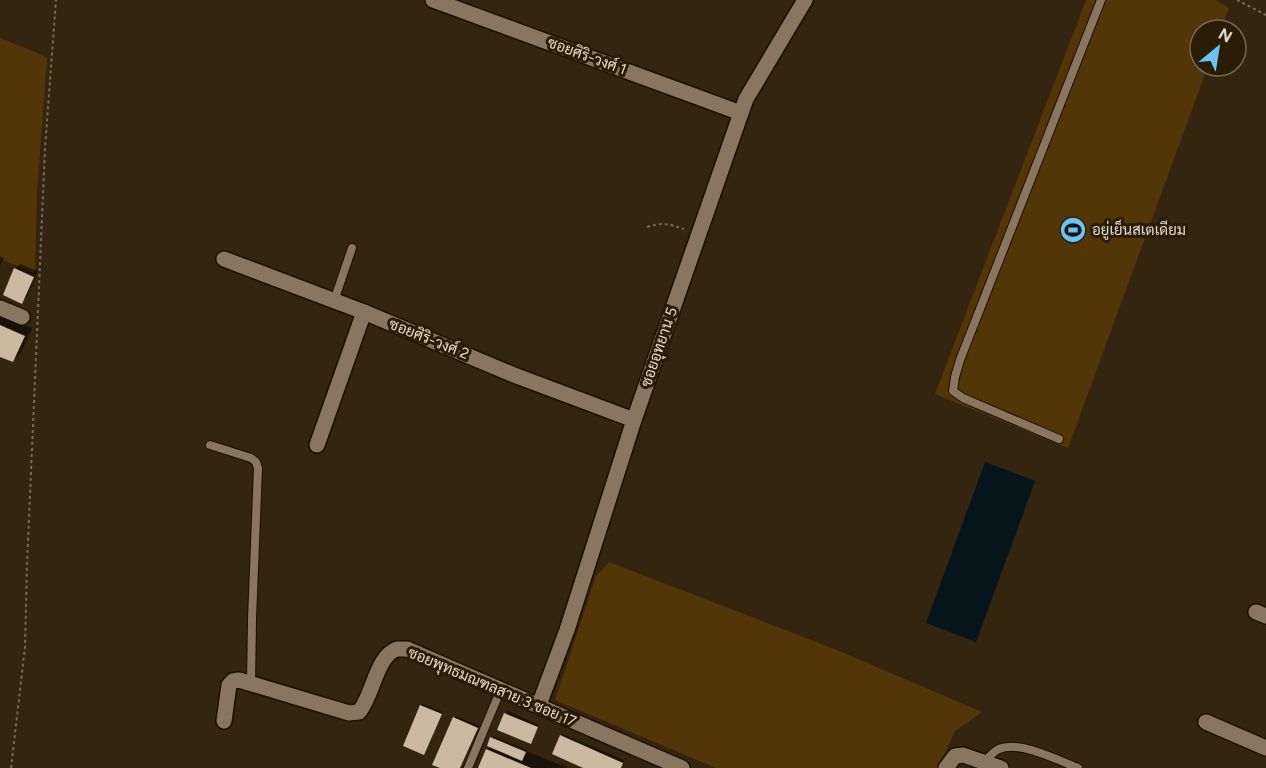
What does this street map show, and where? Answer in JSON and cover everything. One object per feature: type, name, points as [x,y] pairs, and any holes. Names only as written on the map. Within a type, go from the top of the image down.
[{"type":"street","name":"ซอยศิริ-วงศ์ 1","points":[[433,0],[741,113]]},
{"type":"street","name":"ซอยอุทยาน 5","points":[[539,705],[567,630],[634,420],[746,99],[805,0]]},
{"type":"street","name":"ซอยศิริ-วงศ์ 2","points":[[224,259],[364,312],[514,375],[634,420]]},
{"type":"street","points":[[0,308],[22,317]]},
{"type":"street","points":[[317,445],[364,312]]},
{"type":"street","name":"ซอยพุทธมณฑลสาย 3 ซอย 17","points":[[251,684],[350,713],[359,712],[389,653],[398,649],[407,649],[539,705],[664,764],[682,768]]},
{"type":"street","points":[[224,721],[229,685],[239,680],[251,684]]},
{"type":"street","points":[[1206,722],[1266,748]]},
{"type":"street","points":[[946,768],[955,756],[963,755],[1000,768]]},
{"type":"lane","points":[[1059,439],[963,398],[953,391],[960,360],[1101,0]]},
{"type":"lane","points":[[334,301],[352,248]]},
{"type":"lane","points":[[210,445],[251,458],[256,462],[258,468],[251,684]]},
{"type":"lane","points":[[468,768],[501,689]]},
{"type":"lane","points":[[984,762],[998,749],[1011,747],[1026,748],[1078,768]]},
{"type":"path","points":[[11,768],[25,647],[45,148],[56,0]]},
{"type":"path","points":[[1237,0],[1266,15]]},
{"type":"path","points":[[647,227],[670,224],[698,235]]},
{"type":"shaded area","name":"อยู่เย็นสเตเดียม","points":[[1086,0],[1215,0],[1229,8],[1225,18],[1188,18],[1188,78],[1204,78],[1068,448],[935,394]]},
{"type":"shaded area","points":[[0,38],[47,58],[37,194],[35,273],[0,259]]},
{"type":"shaded area","points":[[985,462],[1035,481],[976,642],[926,623]]},
{"type":"shaded area","points":[[609,562],[837,650],[982,712],[955,731],[938,768],[716,768],[555,700],[596,576]]},
{"type":"building","points":[[14,268],[34,277],[22,304],[3,295]]},
{"type":"building","points":[[0,325],[25,336],[13,362],[0,357]]},
{"type":"building","points":[[420,705],[442,714],[424,755],[403,746]]},
{"type":"building","points":[[504,713],[538,727],[531,744],[497,730]]},
{"type":"building","points":[[453,717],[478,728],[460,768],[440,768],[432,765]]},
{"type":"building","points":[[560,735],[623,763],[621,768],[583,768],[552,754]]},
{"type":"building","points":[[490,737],[526,752],[522,761],[487,746]]},
{"type":"building","points":[[486,749],[531,768],[478,768]]},
{"type":"place","name":"อยู่เย็นสเตเดียม","points":[[1073,230]]}]
